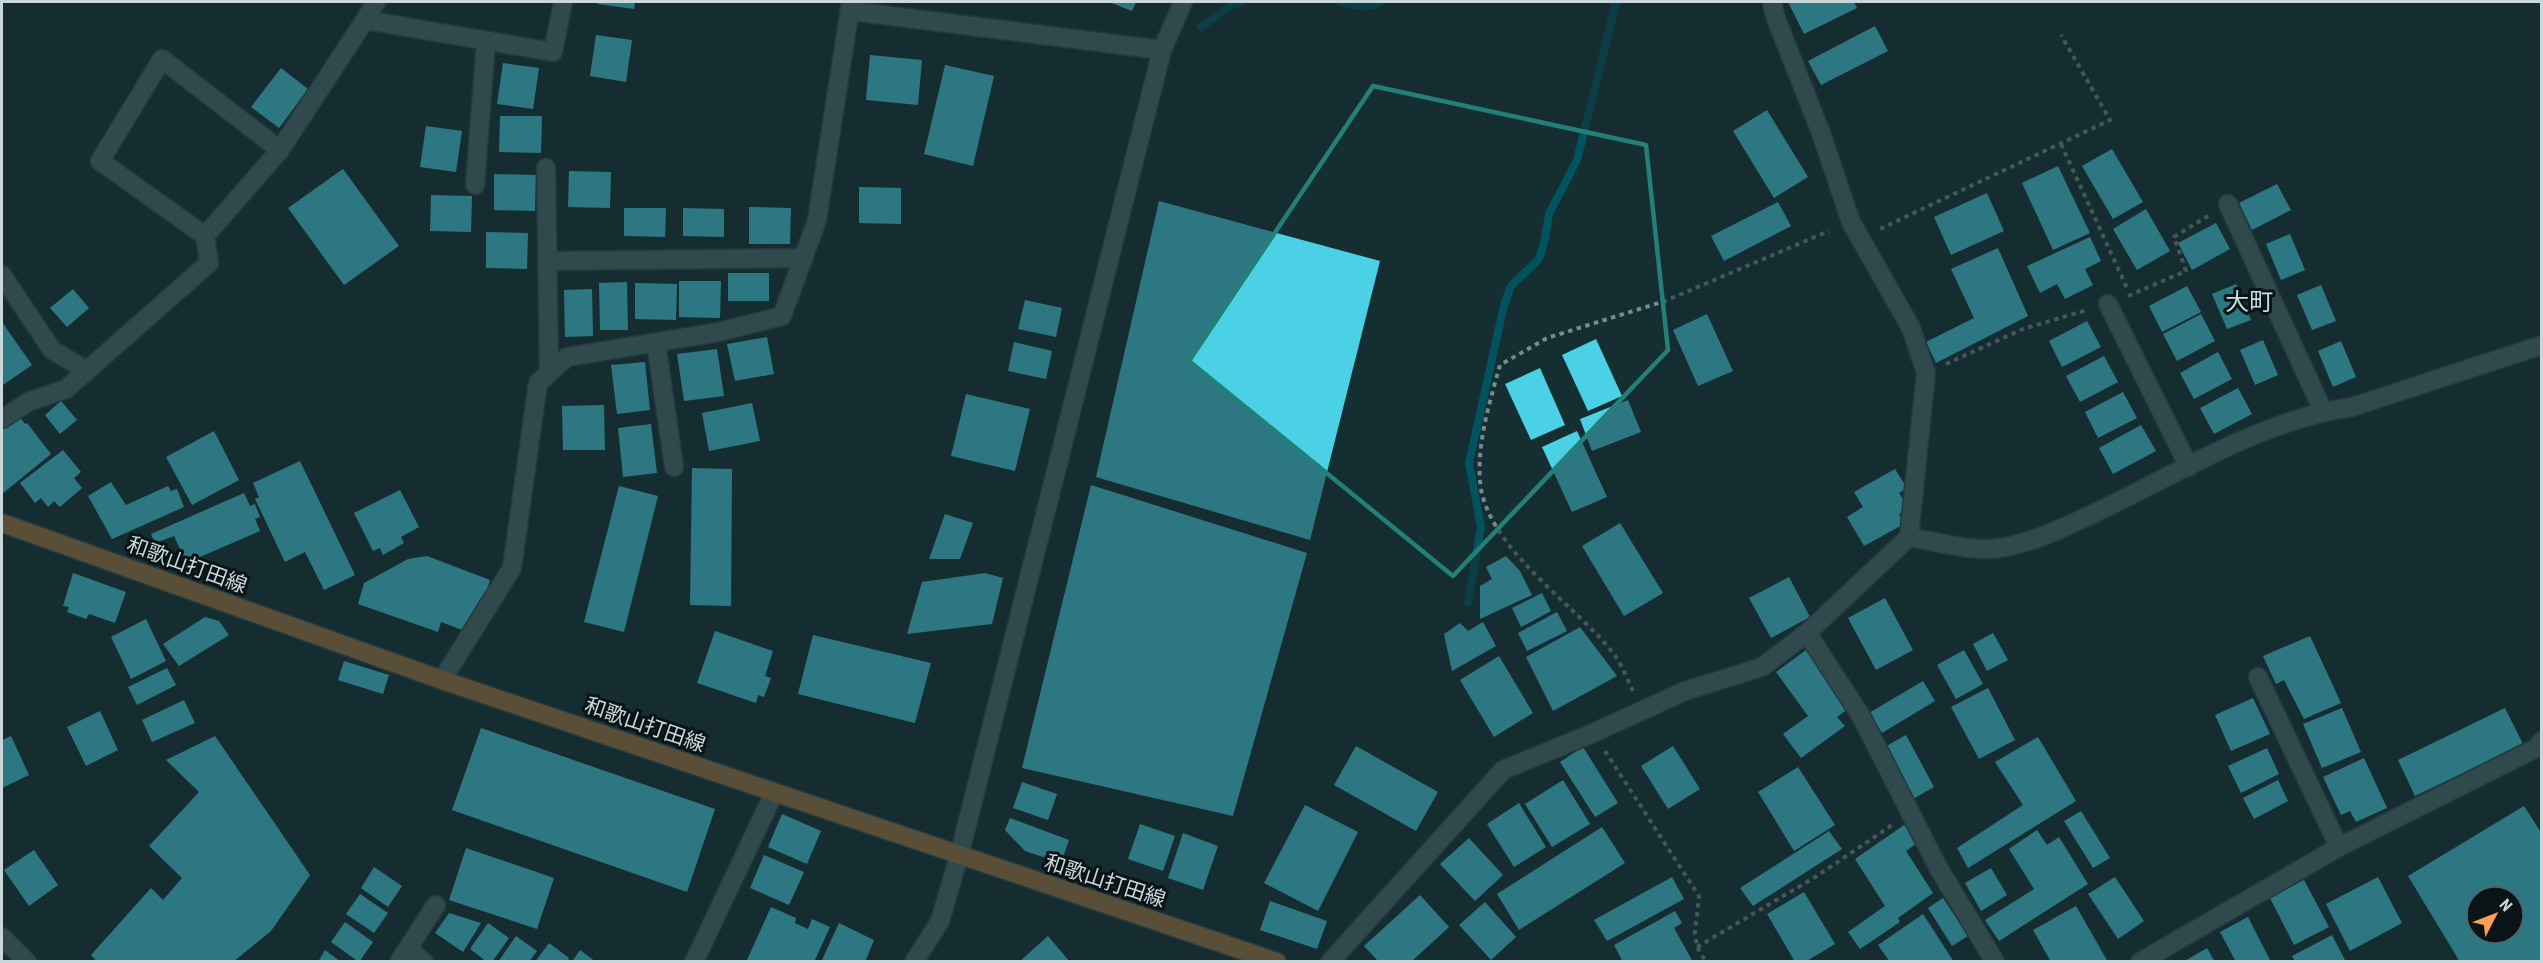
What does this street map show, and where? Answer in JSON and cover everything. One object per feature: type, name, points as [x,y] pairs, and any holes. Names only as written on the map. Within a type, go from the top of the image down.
[{"type":"main road","name":"和歌山打田線","points":[[2,524],[442,680],[1277,962]]},
{"type":"street","points":[[205,236],[280,150],[376,2]]},
{"type":"street","points":[[365,20],[553,52],[562,2]]},
{"type":"street","points":[[914,962],[940,921],[959,856],[1162,50],[1183,2]]},
{"type":"street","points":[[1330,962],[1503,770],[1593,733],[1685,691],[1762,667],[1806,633],[1909,537],[1926,373],[1911,328],[1851,222],[1821,133],[1775,16],[1772,2]]},
{"type":"street","points":[[442,680],[512,568],[538,383],[567,357],[719,332],[782,316],[817,220],[851,6],[1162,50]]},
{"type":"street","points":[[475,185],[486,40]]},
{"type":"street","points":[[2,419],[30,401],[66,389],[209,263],[205,236],[100,161],[162,59],[280,150]]},
{"type":"street","points":[[546,168],[549,373]]},
{"type":"street","points":[[2228,204],[2323,411]]},
{"type":"street","points":[[548,261],[804,258]]},
{"type":"street","points":[[2,276],[52,350],[87,371]]},
{"type":"street","points":[[2108,304],[2189,466]]},
{"type":"street","points":[[656,343],[674,467]]},
{"type":"street","points":[[1909,537],[1982,549],[2004,547],[2059,530],[2189,466],[2290,421],[2323,411],[2352,407],[2541,345]]},
{"type":"street","points":[[1806,633],[1861,717],[1939,869],[1995,962]]},
{"type":"street","points":[[2258,677],[2338,848]]},
{"type":"street","points":[[2140,962],[2338,848],[2536,748],[2541,741]]},
{"type":"street","points":[[694,962],[774,793]]},
{"type":"street","points":[[424,962],[403,955],[436,905]]},
{"type":"street","points":[[2,937],[27,962]]},
{"type":"path","points":[[1860,238],[2110,120],[2061,35]]},
{"type":"path","points":[[2061,144],[2130,295]]},
{"type":"path","points":[[1643,710],[1616,656],[1575,611],[1509,546],[1488,514],[1480,482],[1480,454],[1488,408],[1500,364],[1547,338],[1665,301],[1851,222]]},
{"type":"path","points":[[1593,733],[1699,896],[1695,932],[1697,947],[1706,962]]},
{"type":"path","points":[[1697,947],[1817,876],[1911,813]]},
{"type":"highlighted area","points":[[1373,86],[1646,145],[1668,350],[1453,576],[1189,361]]},
{"type":"building","points":[[598,2],[635,2],[634,9],[598,4]]},
{"type":"building","points":[[1109,2],[1136,2],[1132,11]]},
{"type":"building","points":[[1788,2],[1854,2],[1857,8],[1804,34]]},
{"type":"building","points":[[1875,26],[1888,51],[1821,85],[1808,61]]},
{"type":"building","points":[[596,35],[632,40],[626,82],[590,76]]},
{"type":"building","points":[[870,55],[922,60],[918,105],[866,100]]},
{"type":"building","points":[[503,63],[539,68],[533,109],[497,104]]},
{"type":"building","points":[[945,65],[994,76],[973,166],[924,154]]},
{"type":"building","points":[[281,68],[308,89],[279,128],[251,107]]},
{"type":"building","points":[[1767,110],[1808,177],[1774,198],[1733,131]]},
{"type":"building","points":[[500,116],[542,116],[541,153],[499,152]]},
{"type":"building","points":[[426,126],[462,131],[456,172],[420,167]]},
{"type":"building","points":[[2112,149],[2143,202],[2113,219],[2082,166]]},
{"type":"building","points":[[2058,166],[2090,233],[2053,250],[2022,183]]},
{"type":"building","points":[[343,169],[399,246],[344,285],[288,208]]},
{"type":"building","points":[[569,171],[611,172],[610,208],[568,207]]},
{"type":"building","points":[[494,174],[536,175],[535,211],[494,210]]},
{"type":"building","points":[[2277,184],[2291,210],[2252,230],[2239,203]]},
{"type":"building","points":[[859,187],[901,188],[901,224],[859,223]]},
{"type":"building","points":[[1987,193],[2004,231],[1951,255],[1934,217]]},
{"type":"building","points":[[431,195],[472,196],[471,232],[430,231]]},
{"type":"building","points":[[1159,201],[1380,261],[1310,540],[1096,477]]},
{"type":"building","points":[[1778,202],[1791,226],[1724,261],[1711,236]]},
{"type":"building","points":[[749,207],[791,208],[790,244],[749,244]]},
{"type":"building","points":[[624,208],[666,208],[665,237],[624,236]]},
{"type":"building","points":[[683,208],[724,209],[724,237],[683,236]]},
{"type":"building","points":[[2146,209],[2170,251],[2137,270],[2113,229]]},
{"type":"building","points":[[2216,223],[2230,249],[2192,270],[2178,243]]},
{"type":"building","points":[[486,232],[528,233],[527,269],[486,268]]},
{"type":"building","points":[[2290,234],[2305,270],[2281,280],[2266,244]]},
{"type":"building","points":[[2090,237],[2101,261],[2085,269],[2093,285],[2065,299],[2057,284],[2040,293],[2027,266]]},
{"type":"building","points":[[1998,248],[2028,316],[1936,363],[1926,342],[1974,318],[1951,269]]},
{"type":"building","points":[[728,273],[769,273],[769,301],[728,301]]},
{"type":"building","points":[[679,281],[721,281],[720,318],[679,317]]},
{"type":"building","points":[[627,282],[628,330],[600,330],[599,283]]},
{"type":"building","points":[[635,283],[677,284],[676,320],[635,319]]},
{"type":"building","points":[[2236,284],[2251,320],[2227,329],[2212,294]]},
{"type":"building","points":[[2321,285],[2336,321],[2312,330],[2297,295]]},
{"type":"building","points":[[2187,286],[2201,312],[2162,332],[2149,306]]},
{"type":"building","points":[[73,289],[89,308],[67,327],[50,308]]},
{"type":"building","points":[[592,289],[593,336],[565,337],[564,290]]},
{"type":"building","points":[[1025,300],[1062,308],[1056,337],[1018,329]]},
{"type":"building","points":[[1707,314],[1733,371],[1698,386],[1673,330]]},
{"type":"building","points":[[2201,314],[2215,341],[2177,361],[2163,334]]},
{"type":"building","points":[[2087,321],[2101,347],[2062,367],[2049,341]]},
{"type":"building","points":[[2,322],[32,365],[3,385],[2,383]]},
{"type":"building","points":[[767,337],[774,374],[735,381],[727,344]]},
{"type":"building","points":[[1596,339],[1622,396],[1588,411],[1562,355]]},
{"type":"building","points":[[2263,340],[2278,375],[2255,385],[2240,350]]},
{"type":"building","points":[[2341,341],[2356,377],[2333,387],[2318,351]]},
{"type":"building","points":[[1014,342],[1052,351],[1046,379],[1008,371]]},
{"type":"building","points":[[717,349],[724,396],[684,401],[677,354]]},
{"type":"building","points":[[2218,352],[2232,379],[2194,399],[2180,373]]},
{"type":"building","points":[[2104,356],[2118,382],[2080,402],[2066,376]]},
{"type":"building","points":[[645,362],[650,410],[617,414],[611,365]]},
{"type":"building","points":[[1540,368],[1565,425],[1531,440],[1505,384]]},
{"type":"building","points":[[2238,388],[2252,414],[2214,434],[2200,408]]},
{"type":"building","points":[[2123,392],[2137,418],[2098,438],[2085,412]]},
{"type":"building","points":[[966,394],[1030,409],[1015,471],[951,456]]},
{"type":"building","points":[[1628,400],[1641,432],[1592,451],[1580,419]]},
{"type":"building","points":[[61,401],[77,420],[60,434],[45,415]]},
{"type":"building","points":[[752,403],[760,441],[709,451],[702,413]]},
{"type":"building","points":[[604,405],[605,450],[563,450],[562,406]]},
{"type":"building","points":[[19,416],[51,454],[2,494],[2,428]]},
{"type":"building","points":[[651,424],[657,473],[623,477],[618,428]]},
{"type":"building","points":[[2141,425],[2156,451],[2113,474],[2099,448]]},
{"type":"building","points":[[214,431],[239,480],[192,505],[166,457]]},
{"type":"building","points":[[1577,431],[1607,497],[1572,512],[1542,447]]},
{"type":"building","points":[[63,450],[81,472],[74,478],[82,488],[60,507],[54,501],[48,507],[41,498],[35,503],[20,483]]},
{"type":"building","points":[[300,461],[355,575],[324,590],[305,552],[285,562],[255,499],[259,497],[253,483]]},
{"type":"building","points":[[692,468],[732,469],[731,606],[690,605]]},
{"type":"building","points":[[1895,469],[1907,488],[1899,493],[1909,509],[1899,514],[1904,524],[1864,546],[1847,517],[1863,507],[1854,492]]},
{"type":"building","points":[[111,482],[126,505],[168,486],[171,491],[177,489],[184,507],[112,539],[88,496]]},
{"type":"building","points":[[1091,485],[1307,553],[1233,816],[1022,768]]},
{"type":"building","points":[[619,486],[658,496],[624,632],[584,622]]},
{"type":"building","points":[[400,490],[419,527],[401,537],[404,543],[383,555],[380,548],[373,551],[354,513]]},
{"type":"building","points":[[244,493],[250,506],[255,504],[260,517],[255,519],[260,531],[186,563],[174,536],[155,543],[151,534]]},
{"type":"building","points":[[945,514],[973,523],[960,559],[929,559]]},
{"type":"building","points":[[1620,523],[1663,593],[1624,616],[1582,546]]},
{"type":"building","points":[[427,556],[490,580],[485,598],[481,597],[473,619],[465,631],[441,622],[438,632],[358,604],[364,583],[408,559]]},
{"type":"building","points":[[1506,556],[1520,571],[1532,595],[1480,619],[1480,586],[1492,579],[1486,567]]},
{"type":"building","points":[[73,573],[126,592],[115,623],[89,614],[86,619],[67,612],[69,607],[63,606]]},
{"type":"building","points":[[985,573],[1003,578],[992,624],[907,634],[922,582]]},
{"type":"building","points":[[1789,577],[1810,617],[1771,638],[1749,598]]},
{"type":"building","points":[[1542,593],[1551,611],[1521,627],[1512,608]]},
{"type":"building","points":[[1885,598],[1913,650],[1876,670],[1848,618]]},
{"type":"building","points":[[1557,612],[1567,631],[1527,651],[1518,633]]},
{"type":"building","points":[[205,617],[219,621],[229,635],[179,666],[163,644]]},
{"type":"building","points":[[146,619],[166,661],[131,679],[111,637]]},
{"type":"building","points":[[1483,622],[1496,646],[1452,671],[1444,634],[1460,623],[1468,631]]},
{"type":"building","points":[[1580,627],[1617,676],[1553,711],[1526,657]]},
{"type":"building","points":[[715,631],[773,651],[765,676],[771,678],[764,697],[758,695],[756,703],[697,683]]},
{"type":"building","points":[[1993,633],[2008,660],[1987,671],[1973,644]]},
{"type":"building","points":[[813,635],[931,663],[915,723],[798,694]]},
{"type":"building","points":[[2310,636],[2341,703],[2304,719],[2284,680],[2276,684],[2263,656]]},
{"type":"building","points":[[1806,650],[1849,708],[1837,717],[1845,726],[1801,758],[1783,734],[1808,716],[1776,672]]},
{"type":"building","points":[[1964,650],[1983,684],[1956,699],[1937,665]]},
{"type":"building","points":[[1499,656],[1533,713],[1494,737],[1460,680]]},
{"type":"building","points":[[344,661],[389,675],[383,694],[338,680]]},
{"type":"building","points":[[167,668],[176,685],[137,705],[128,687]]},
{"type":"building","points":[[1923,681],[1935,701],[1882,733],[1869,713]]},
{"type":"building","points":[[1988,688],[2015,740],[1979,759],[1951,707]]},
{"type":"building","points":[[2253,698],[2270,734],[2231,751],[2215,715]]},
{"type":"building","points":[[184,700],[195,723],[152,742],[142,720]]},
{"type":"building","points":[[2342,708],[2361,752],[2322,768],[2303,724]]},
{"type":"building","points":[[2505,708],[2523,744],[2415,796],[2398,760]]},
{"type":"building","points":[[100,711],[118,750],[86,766],[67,727]]},
{"type":"building","points":[[481,728],[715,809],[687,892],[452,810]]},
{"type":"building","points":[[1906,735],[1934,787],[1911,800],[1883,748]]},
{"type":"building","points":[[11,736],[29,775],[2,788],[2,740]]},
{"type":"building","points":[[215,736],[310,875],[271,931],[233,962],[97,962],[91,955],[151,888],[163,900],[182,878],[149,846],[199,792],[166,760]]},
{"type":"building","points":[[2038,737],[2076,801],[1968,868],[1957,848],[2023,805],[1995,762]]},
{"type":"building","points":[[1356,746],[1438,792],[1416,831],[1334,785]]},
{"type":"building","points":[[1673,746],[1700,789],[1668,809],[1641,766]]},
{"type":"building","points":[[1583,747],[1618,803],[1595,817],[1560,762]]},
{"type":"building","points":[[2267,748],[2279,774],[2241,793],[2228,766]]},
{"type":"building","points":[[2364,758],[2387,808],[2356,822],[2350,811],[2341,815],[2323,777]]},
{"type":"building","points":[[1798,767],[1835,825],[1794,851],[1758,792]]},
{"type":"building","points":[[1563,780],[1590,824],[1552,847],[1525,804]]},
{"type":"building","points":[[2278,780],[2288,801],[2254,819],[2243,798]]},
{"type":"building","points":[[1022,782],[1057,794],[1048,820],[1013,808]]},
{"type":"building","points":[[1519,803],[1546,847],[1514,867],[1487,824]]},
{"type":"building","points":[[1305,805],[1358,832],[1318,911],[1264,883]]},
{"type":"building","points":[[2524,806],[2542,834],[2542,962],[2460,962],[2408,876]]},
{"type":"building","points":[[2081,811],[2110,858],[2093,868],[2064,821]]},
{"type":"building","points":[[782,814],[821,831],[807,864],[768,847]]},
{"type":"building","points":[[1010,818],[1069,840],[1061,863],[1025,851],[1005,830]]},
{"type":"building","points":[[1140,824],[1175,836],[1163,871],[1128,859]]},
{"type":"building","points":[[1904,825],[1917,843],[1906,851],[1933,893],[1898,918],[1900,922],[1860,949],[1848,932],[1885,906],[1855,859]]},
{"type":"building","points":[[1602,827],[1625,863],[1519,930],[1497,894]]},
{"type":"building","points":[[2037,830],[2047,845],[2059,837],[2088,884],[1999,941],[1985,920],[2034,889],[2009,849]]},
{"type":"building","points":[[1829,831],[1842,849],[1753,906],[1740,888]]},
{"type":"building","points":[[1183,833],[1218,846],[1203,890],[1168,878]]},
{"type":"building","points":[[1469,838],[1503,875],[1475,901],[1440,864]]},
{"type":"building","points":[[466,848],[554,878],[537,929],[449,900]]},
{"type":"building","points":[[34,850],[58,885],[29,906],[4,870]]},
{"type":"building","points":[[764,855],[804,872],[789,905],[750,888]]},
{"type":"building","points":[[374,867],[402,886],[388,907],[361,888]]},
{"type":"building","points":[[1991,868],[2007,895],[1981,911],[1965,883]]},
{"type":"building","points":[[1672,877],[1684,899],[1607,941],[1594,920]]},
{"type":"building","points":[[2115,877],[2144,921],[2118,939],[2088,894]]},
{"type":"building","points":[[2378,877],[2402,923],[2350,951],[2326,904]]},
{"type":"building","points":[[2304,880],[2329,927],[2294,945],[2270,898]]},
{"type":"building","points":[[1804,892],[1835,944],[1805,962],[1795,962],[1767,914]]},
{"type":"building","points":[[360,894],[388,913],[374,933],[346,914]]},
{"type":"building","points":[[1420,895],[1449,927],[1411,962],[1379,962],[1364,946]]},
{"type":"building","points":[[1943,898],[1968,936],[1952,946],[1928,908]]},
{"type":"building","points":[[1270,901],[1327,921],[1317,949],[1260,930]]},
{"type":"building","points":[[1485,902],[1516,937],[1491,960],[1459,925]]},
{"type":"building","points":[[2076,906],[2108,962],[2051,962],[2033,930]]},
{"type":"building","points":[[771,907],[796,918],[795,923],[808,929],[812,919],[830,927],[814,962],[747,960]]},
{"type":"building","points":[[1675,911],[1682,923],[1674,928],[1693,962],[1623,962],[1614,945]]},
{"type":"building","points":[[449,913],[481,923],[463,952],[435,933]]},
{"type":"building","points":[[1923,914],[1954,962],[1890,962],[1878,945]]},
{"type":"building","points":[[2248,917],[2271,962],[2236,962],[2220,932]]},
{"type":"building","points":[[345,922],[373,942],[359,962],[331,942]]},
{"type":"building","points":[[488,923],[509,938],[492,962],[487,962],[470,949]]},
{"type":"building","points":[[839,923],[874,940],[865,962],[821,962]]},
{"type":"building","points":[[2332,935],[2346,962],[2295,962],[2292,956]]},
{"type":"building","points":[[516,936],[537,951],[529,962],[498,962]]},
{"type":"building","points":[[1048,936],[1070,962],[1019,962]]},
{"type":"building","points":[[549,943],[569,958],[567,962],[535,962]]},
{"type":"building","points":[[2207,948],[2215,962],[2183,962]]},
{"type":"building","points":[[325,950],[341,962],[318,962]]},
{"type":"building","points":[[580,950],[596,962],[572,962]]},
{"type":"waterway","points":[[1201,27],[1233,4],[1241,2]]},
{"type":"waterway","points":[[1340,2],[1366,6],[1380,2]]},
{"type":"waterway","points":[[1468,602],[1481,527],[1469,463],[1504,305],[1511,286],[1539,259],[1549,214],[1577,160],[1616,2]]},
{"type":"district","name":"大町","points":[[2249,302]]}]
